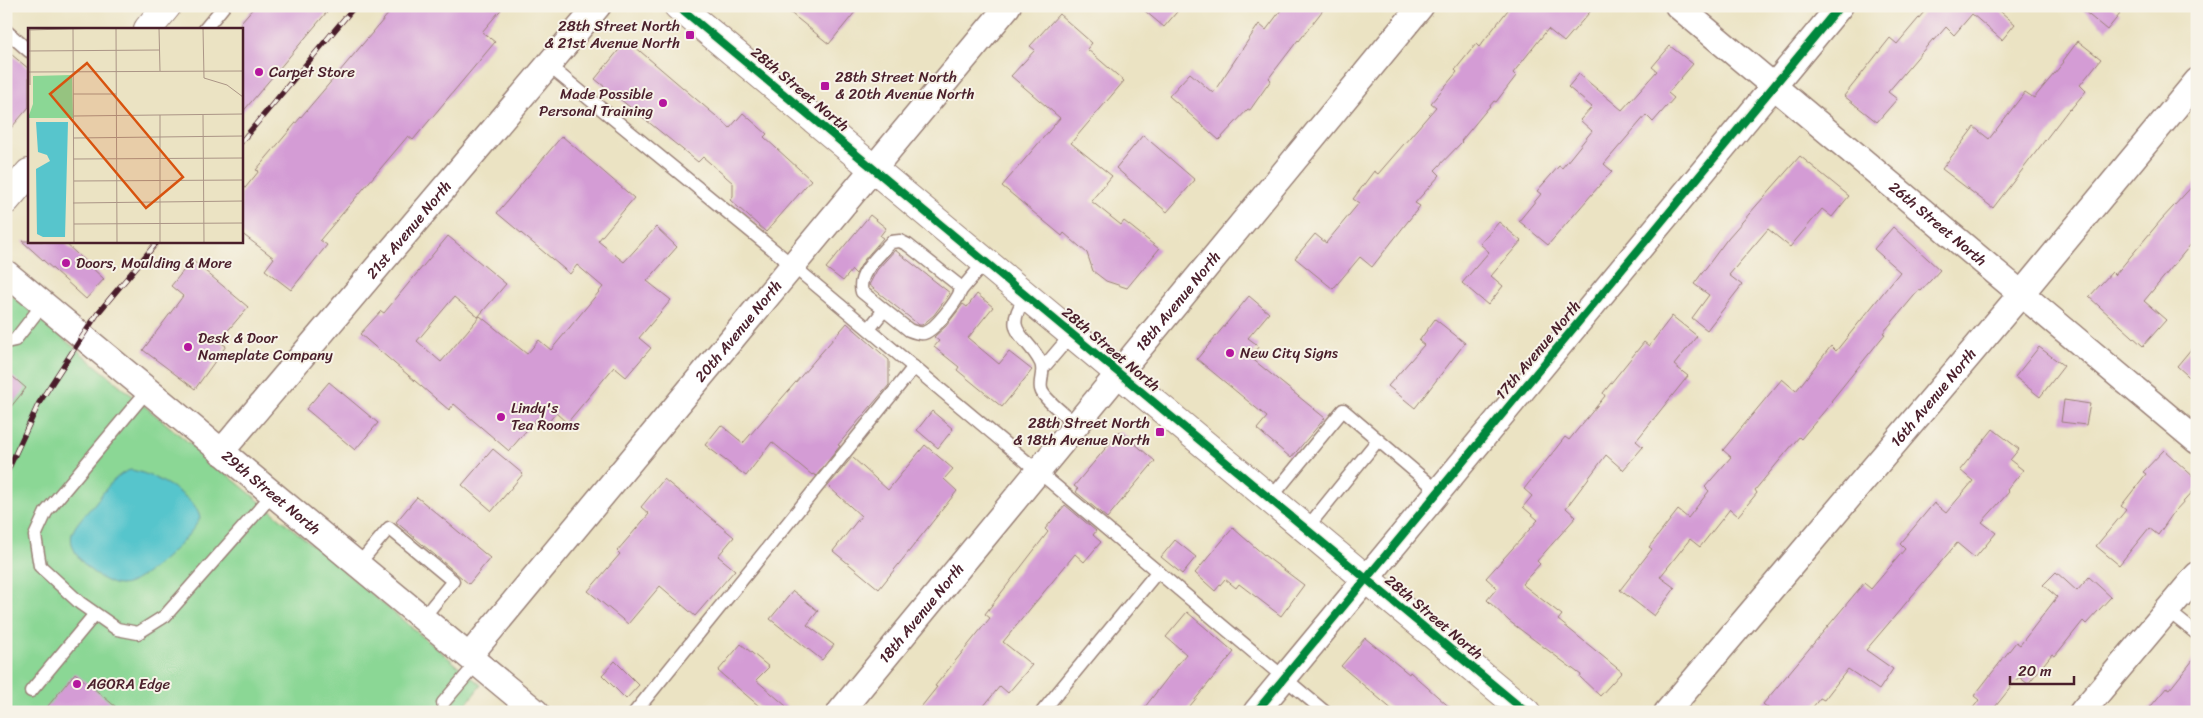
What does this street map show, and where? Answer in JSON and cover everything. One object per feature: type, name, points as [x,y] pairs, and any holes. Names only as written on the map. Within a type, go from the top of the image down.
[{"type":"street","points":[[149,28],[167,6]]},
{"type":"street","name":"21st Avenue North","points":[[220,452],[598,6]]},
{"type":"street","name":"28th Street North","points":[[678,6],[1526,712]]},
{"type":"street","name":"20th Avenue North","points":[[473,660],[792,265],[1008,6]]},
{"type":"street","name":"18th Avenue North","points":[[840,712],[1420,6]]},
{"type":"street","name":"26th Street North","points":[[1678,6],[2197,441]]},
{"type":"street","name":"17th Avenue North","points":[[1256,712],[1840,6]]},
{"type":"street","name":"16th Avenue North","points":[[1667,712],[2021,294],[2197,82]]},
{"type":"street","points":[[6,200],[28,174]]},
{"type":"street","name":"29th Street North","points":[[6,273],[357,566],[536,712]]},
{"type":"street","points":[[2082,712],[2197,575]]},
{"type":"lane","points":[[206,28],[224,6]]},
{"type":"lane","points":[[6,31],[28,49]]},
{"type":"lane","points":[[548,65],[869,329],[1325,712]]},
{"type":"lane","points":[[961,290],[957,284],[908,245],[900,241],[891,242],[862,277],[860,285],[862,292],[909,330],[918,334],[926,332],[934,326],[985,262]]},
{"type":"lane","points":[[1026,296],[1018,308],[1015,320],[1016,330],[1038,357],[1043,368]]},
{"type":"lane","points":[[6,342],[15,340],[43,304]]},
{"type":"lane","points":[[869,329],[884,310]]},
{"type":"lane","points":[[1072,334],[1043,368],[1040,388],[1043,395],[1076,425]]},
{"type":"lane","points":[[635,712],[914,367]]},
{"type":"lane","points":[[147,391],[46,512],[35,536],[40,566],[80,603],[117,629],[138,633],[164,616],[272,495]]},
{"type":"lane","points":[[1270,499],[1343,410],[1439,492]]},
{"type":"lane","points":[[1306,529],[1378,440]]},
{"type":"lane","points":[[357,566],[389,528],[453,581],[422,619]]},
{"type":"lane","points":[[1042,712],[1158,571]]},
{"type":"lane","points":[[2167,610],[2197,634]]},
{"type":"lane","points":[[31,692],[96,614]]},
{"type":"lane","points":[[442,703],[473,660]]},
{"type":"green space","points":[[6,291],[481,685],[460,712],[6,712]]},
{"type":"water","points":[[131,470],[150,476],[172,487],[190,502],[197,510],[200,518],[187,536],[165,559],[140,577],[120,585],[104,580],[87,567],[74,550],[72,534],[79,522],[111,484],[120,475]]},
{"type":"building","name":"Carpet Store","points":[[255,6],[332,6],[242,113],[241,22]]},
{"type":"building","points":[[395,6],[504,6],[482,32],[495,42],[413,140],[408,136],[320,240],[327,245],[291,290],[265,270],[274,258],[242,234],[242,192],[259,171],[256,170]]},
{"type":"building","points":[[782,6],[860,6],[829,44]]},
{"type":"building","points":[[1139,6],[1182,6],[1164,27]]},
{"type":"building","points":[[1284,6],[1326,6],[1269,78],[1271,80],[1250,110],[1248,109],[1219,140],[1169,96],[1190,73],[1213,93],[1259,24],[1266,30]]},
{"type":"building","points":[[1511,6],[1595,6],[1564,42],[1548,29],[1513,73],[1516,76],[1496,102],[1494,101],[1462,142],[1435,170],[1440,175],[1415,203],[1420,206],[1372,267],[1360,257],[1333,289],[1295,258],[1315,234],[1326,243],[1359,203],[1353,199],[1374,171],[1378,174],[1436,107],[1431,103],[1457,72],[1455,70],[1476,44],[1479,47]]},
{"type":"building","points":[[1929,6],[1994,6],[2015,24],[2002,40],[1972,14],[1954,35],[1946,27],[1934,41],[1933,39],[1888,92],[1897,99],[1877,122],[1844,96],[1890,38],[1897,44]]},
{"type":"building","points":[[2078,6],[2110,6],[2120,14],[2107,30]]},
{"type":"building","points":[[1059,14],[1092,43],[1087,49],[1124,81],[1071,143],[1112,176],[1091,201],[1121,225],[1124,221],[1159,249],[1127,288],[1106,281],[1093,271],[1087,253],[1064,233],[1062,236],[1002,186],[1060,118],[1011,76],[1035,50],[1030,46]]},
{"type":"building","points":[[627,40],[730,128],[743,113],[767,134],[764,137],[811,180],[766,232],[730,200],[733,196],[733,183],[703,157],[698,162],[595,79]]},
{"type":"building","points":[[2078,41],[2101,59],[2080,85],[2086,91],[2069,109],[1993,208],[1942,169],[1974,127],[1989,139],[2025,92],[2034,98],[2064,62]]},
{"type":"building","points":[[1670,46],[1693,64],[1668,93],[1674,98],[1653,122],[1646,115],[1604,164],[1612,171],[1548,245],[1519,221],[1541,194],[1537,191],[1559,166],[1562,168],[1592,131],[1580,120],[1592,107],[1568,87],[1579,74],[1622,110],[1657,71],[1652,67]]},
{"type":"building","points":[[6,50],[28,68],[28,108],[6,134]]},
{"type":"building","points":[[1143,135],[1195,180],[1167,212],[1116,168]]},
{"type":"building","points":[[562,136],[634,198],[598,241],[624,262],[656,227],[677,247],[647,281],[671,300],[639,338],[651,348],[626,377],[614,367],[567,423],[556,413],[546,425],[537,418],[509,451],[454,404],[449,410],[360,334],[381,311],[384,313],[448,236],[506,284],[478,317],[454,297],[417,341],[441,362],[480,316],[527,354],[539,340],[551,350],[603,287],[577,265],[570,274],[497,213]]},
{"type":"building","points":[[1800,156],[1849,196],[1832,217],[1822,209],[1790,247],[1768,229],[1729,275],[1742,285],[1707,330],[1692,318],[1709,295],[1694,284],[1728,238]]},
{"type":"building","points":[[2197,181],[2197,237],[2144,301],[2166,320],[2143,346],[2089,297],[2112,272],[2115,275]]},
{"type":"building","points":[[870,215],[886,228],[880,236],[883,238],[864,260],[856,274],[852,270],[843,281],[826,268]]},
{"type":"building","points":[[1499,222],[1521,241],[1491,276],[1503,286],[1488,305],[1462,283],[1489,252],[1480,244]]},
{"type":"building","points":[[1893,227],[1940,270],[1921,291],[1919,290],[1883,333],[1885,334],[1832,402],[1801,439],[1799,437],[1755,490],[1757,493],[1738,516],[1730,509],[1700,547],[1690,539],[1660,577],[1675,588],[1654,616],[1620,590],[1652,549],[1649,547],[1678,510],[1688,518],[1709,491],[1705,487],[1731,457],[1723,450],[1782,379],[1796,391],[1831,346],[1836,351],[1900,272],[1874,249]]},
{"type":"building","name":"Doors, Moulding & More","points":[[22,241],[64,242],[104,279],[86,299]]},
{"type":"building","points":[[895,250],[950,293],[934,315],[922,325],[919,325],[869,285],[877,270]]},
{"type":"building","points":[[192,260],[248,307],[219,341],[226,346],[195,389],[143,350],[183,296],[171,286]]},
{"type":"building","points":[[977,294],[993,307],[968,338],[999,364],[1009,352],[1032,370],[1002,407],[957,370],[959,367],[934,347],[939,341],[934,337],[946,326],[963,304],[967,307]]},
{"type":"building","points":[[1249,296],[1269,313],[1248,338],[1259,346],[1250,357],[1325,418],[1291,458],[1257,429],[1267,417],[1197,359]]},
{"type":"building","points":[[1672,316],[1697,336],[1674,365],[1688,376],[1636,441],[1643,447],[1623,470],[1606,455],[1566,508],[1576,517],[1537,561],[1540,564],[1522,584],[1562,615],[1558,620],[1622,672],[1600,696],[1580,677],[1581,675],[1509,621],[1487,600],[1497,588],[1486,578],[1538,520],[1523,507],[1532,496],[1524,489],[1565,437],[1569,440],[1605,396],[1603,393],[1644,342],[1649,346]]},
{"type":"building","points":[[1435,319],[1465,343],[1415,408],[1388,386],[1424,345],[1419,341]]},
{"type":"building","points":[[847,323],[889,360],[889,385],[838,445],[840,446],[816,476],[812,475],[772,442],[746,476],[705,445],[721,425],[743,443]]},
{"type":"building","points":[[2197,342],[2197,384],[2177,366]]},
{"type":"building","points":[[2039,347],[2064,366],[2040,397],[2015,377]]},
{"type":"building","points":[[6,371],[26,388],[6,413]]},
{"type":"building","points":[[329,382],[378,423],[355,450],[306,409]]},
{"type":"building","points":[[2064,400],[2090,404],[2086,425],[2061,422]]},
{"type":"building","points":[[932,411],[953,429],[938,448],[917,430]]},
{"type":"building","points":[[1993,429],[2019,449],[2010,460],[2023,470],[2007,490],[2009,492],[1982,522],[1996,533],[1975,558],[1957,543],[1866,650],[1893,669],[1879,690],[1848,669],[1824,700],[1820,698],[1809,712],[1773,712],[1763,704],[1864,583],[1871,589],[1905,549],[1900,544],[1934,503],[1946,513],[1973,481],[1960,470]]},
{"type":"building","points":[[1120,431],[1155,461],[1107,518],[1076,492],[1078,489],[1074,486]]},
{"type":"building","points":[[925,445],[953,469],[944,479],[957,491],[879,589],[833,551],[861,516],[828,486],[852,457],[888,490]]},
{"type":"building","points":[[493,449],[523,474],[492,511],[462,485]]},
{"type":"building","points":[[2164,450],[2197,480],[2197,487],[2174,512],[2158,535],[2149,528],[2119,565],[2096,546],[2126,510],[2121,506],[2146,474],[2143,472]]},
{"type":"building","points":[[664,479],[734,537],[718,556],[735,570],[695,616],[660,586],[628,624],[588,591],[620,554],[617,551],[649,514],[641,507]]},
{"type":"building","points":[[417,497],[490,558],[469,584],[396,522]]},
{"type":"building","points":[[1065,505],[1096,531],[1093,535],[1101,542],[1084,562],[1075,554],[1003,642],[1032,665],[1008,693],[1000,686],[979,712],[917,712],[937,687],[935,686],[990,618],[985,614],[1048,532],[1045,529]]},
{"type":"building","points":[[1233,528],[1264,555],[1304,585],[1281,616],[1239,584],[1236,588],[1225,579],[1215,591],[1195,573]]},
{"type":"building","points":[[1175,540],[1196,557],[1182,574],[1161,557]]},
{"type":"building","points":[[2056,572],[2077,591],[2089,577],[2111,597],[2086,624],[2083,621],[2055,656],[2052,654],[2028,684],[2019,677],[1991,712],[1970,712],[1979,700],[1974,696],[2016,642],[2020,645],[2057,597],[2043,585]]},
{"type":"building","points":[[793,591],[818,611],[807,625],[834,645],[822,660],[770,619]]},
{"type":"building","points":[[1187,612],[1234,652],[1185,712],[1141,712],[1186,654],[1166,637]]},
{"type":"building","points":[[1365,638],[1409,674],[1410,672],[1455,712],[1395,712],[1341,666]]},
{"type":"building","points":[[741,644],[769,667],[756,680],[793,712],[766,712],[718,671]]},
{"type":"building","points":[[2197,655],[2197,712],[2146,712],[2167,687],[2170,689]]},
{"type":"building","points":[[615,661],[639,685],[626,699],[602,675]]},
{"type":"building","name":"AGORA Edge","points":[[75,673],[122,712],[43,712]]},
{"type":"railway","points":[[242,141],[355,6]]},
{"type":"railway","points":[[6,474],[39,403],[82,337],[98,313],[157,242]]},
{"type":"cycle path","points":[[678,6],[1526,712]]},
{"type":"cycle path","points":[[1256,712],[1840,6]]},
{"type":"place","name":"28th Street North & 21st Avenue North","points":[[690,35]]},
{"type":"place","name":"Carpet Store","points":[[259,72]]},
{"type":"place","name":"28th Street North & 20th Avenue North","points":[[825,86]]},
{"type":"place","name":"Made Possible Personal Training","points":[[663,103]]},
{"type":"place","name":"Doors, Moulding & More","points":[[66,263]]},
{"type":"place","name":"Desk & Door Nameplate Company","points":[[188,347]]},
{"type":"place","name":"New City Signs","points":[[1230,353]]},
{"type":"place","name":"Lindy's Tea Rooms","points":[[501,417]]},
{"type":"place","name":"28th Street North & 18th Avenue North","points":[[1160,432]]},
{"type":"place","name":"AGORA Edge","points":[[77,684]]}]
